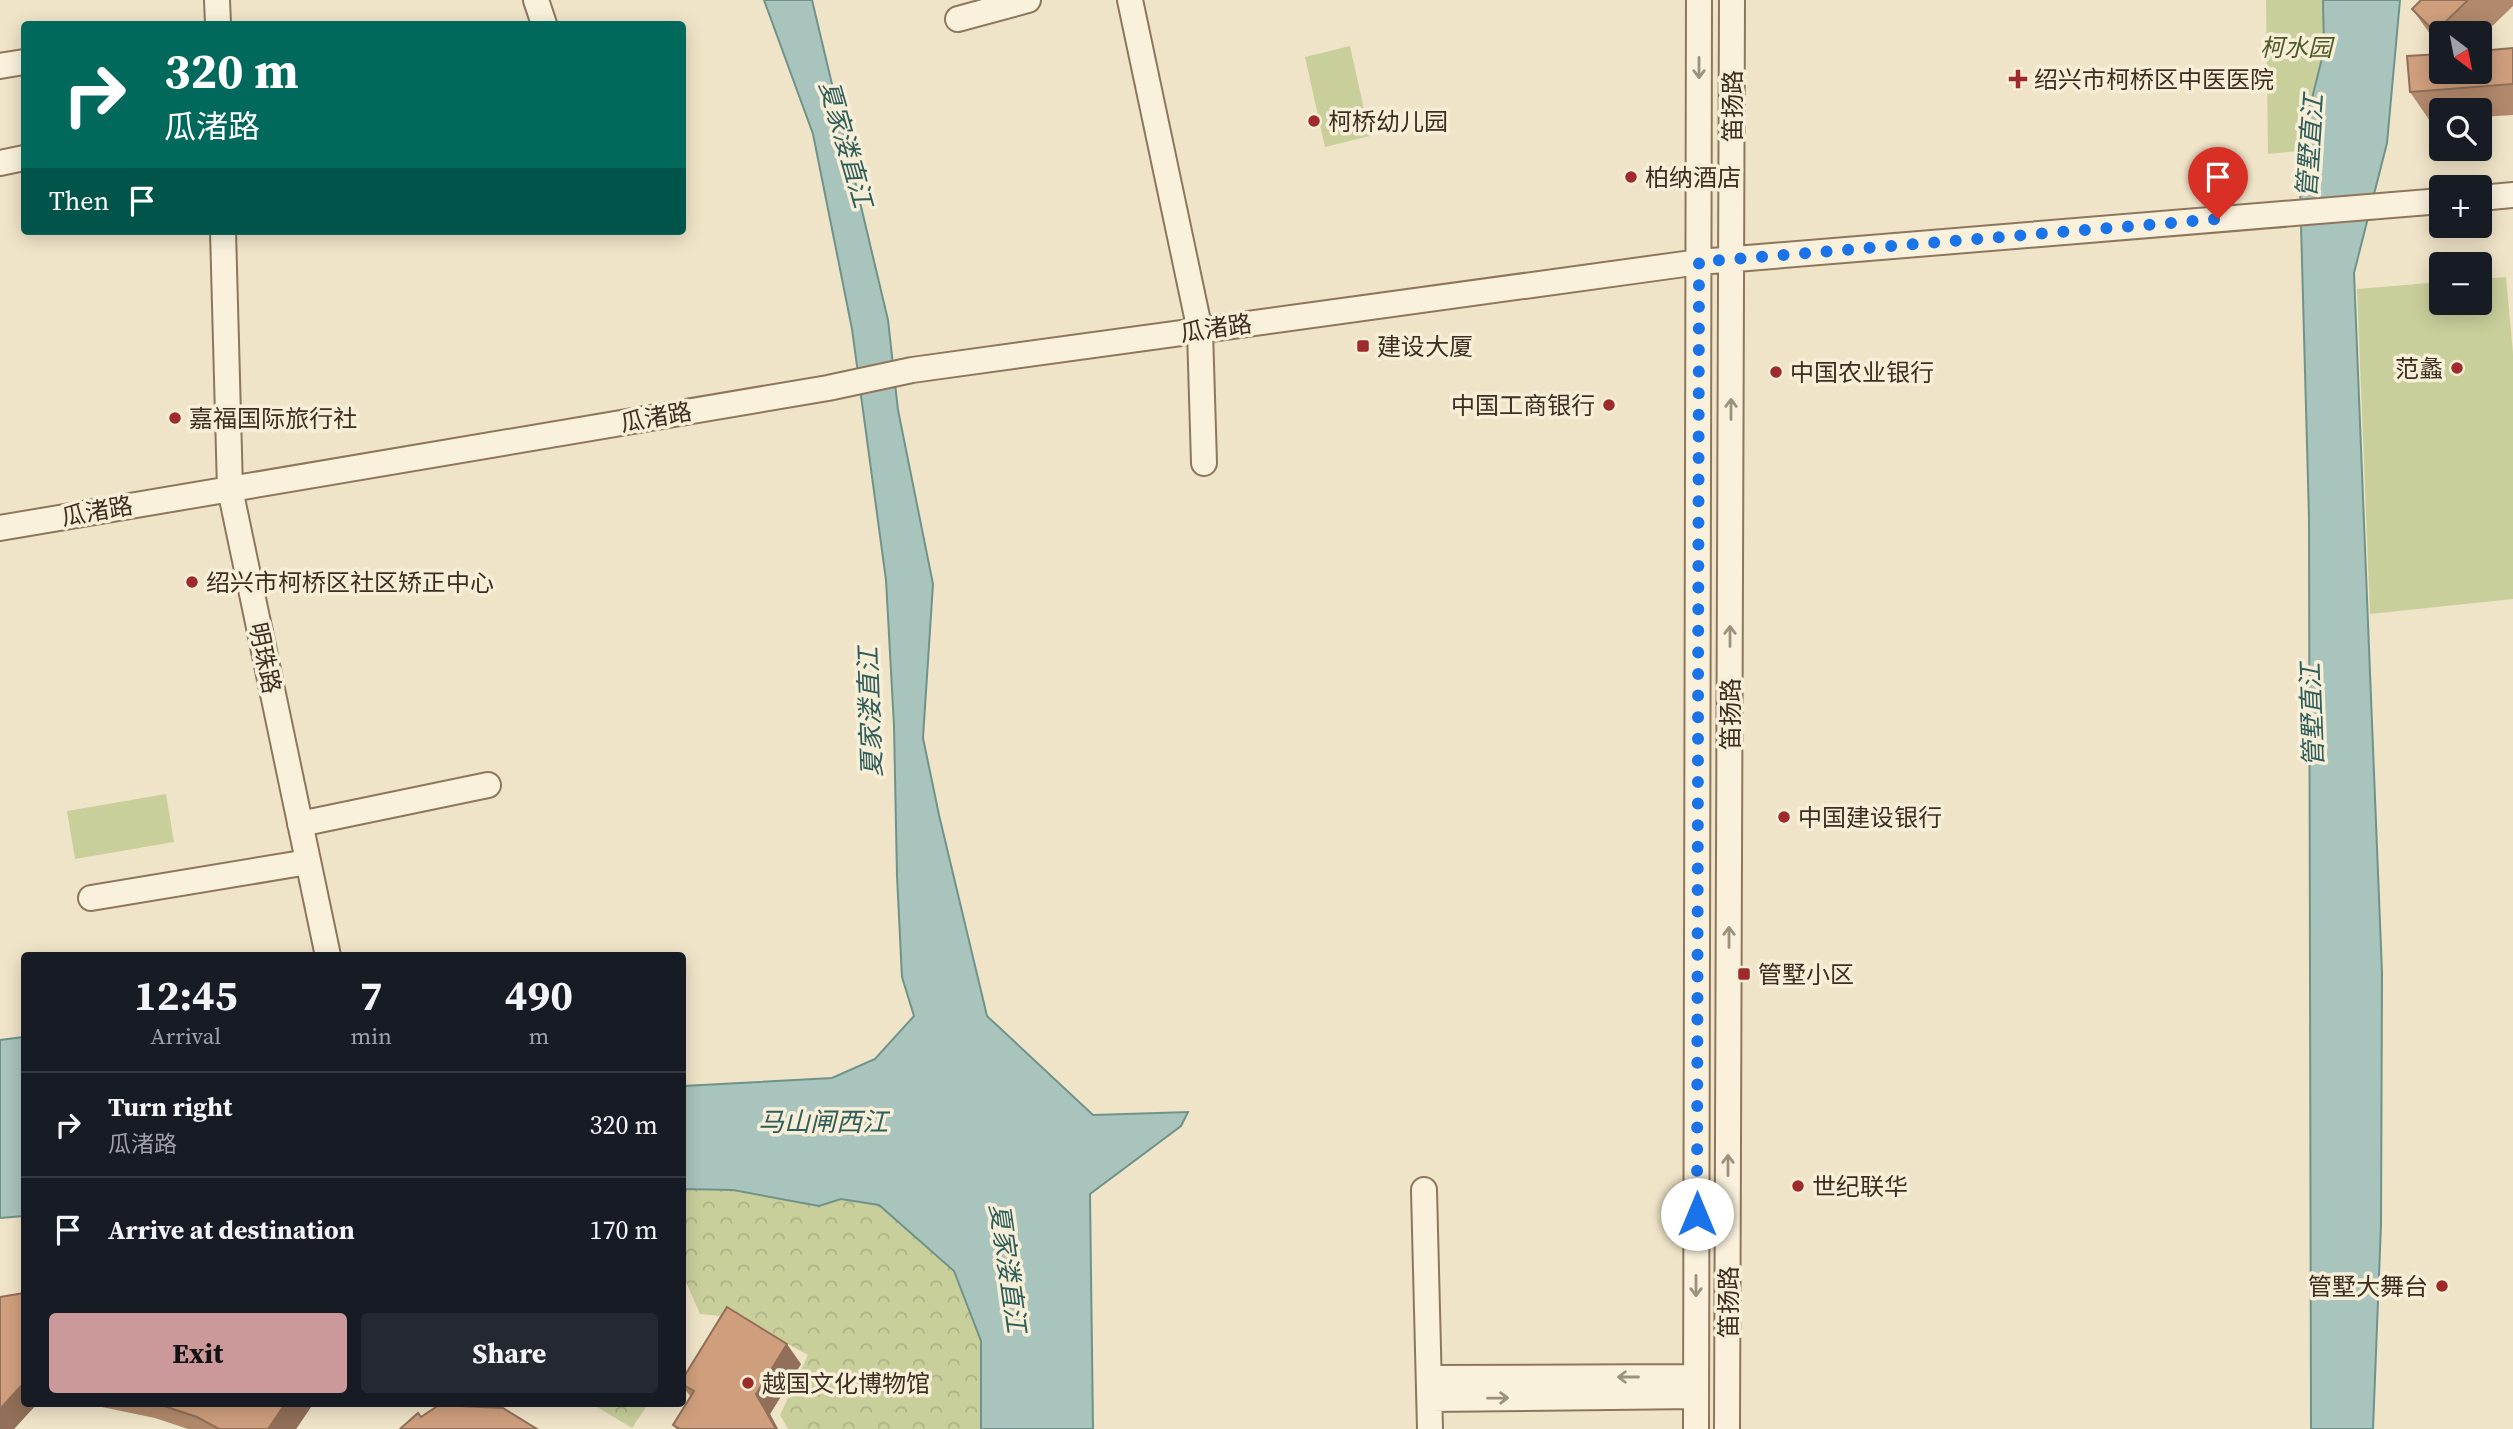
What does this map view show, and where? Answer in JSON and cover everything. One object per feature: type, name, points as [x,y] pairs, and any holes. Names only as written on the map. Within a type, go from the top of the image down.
[{"type":"street","points":[[217,0],[218,21]]},
{"type":"street","points":[[536,0],[543,21]]},
{"type":"street","points":[[958,19],[1028,0]]},
{"type":"street","points":[[1130,0],[1200,331],[1204,463]]},
{"type":"street","name":"笛扬路","points":[[1696,1429],[1699,0]]},
{"type":"street","name":"笛扬路","points":[[1727,1429],[1732,0]]},
{"type":"street","points":[[0,66],[21,62]]},
{"type":"street","points":[[0,163],[21,159]]},
{"type":"street","points":[[2492,197],[2513,195]]},
{"type":"street","name":"瓜渚路","points":[[0,528],[828,387],[912,370],[1699,262],[2429,202]]},
{"type":"street","name":"明珠路","points":[[223,235],[230,489],[327,952]]},
{"type":"street","points":[[300,824],[488,785]]},
{"type":"street","points":[[91,898],[308,862]]},
{"type":"street","points":[[1424,1190],[1430,1429]]},
{"type":"street","points":[[1430,1388],[1696,1387]]},
{"type":"green space","name":"柯水园","points":[[2266,0],[2323,0],[2324,50],[2299,151],[2268,154]]},
{"type":"green space","points":[[1350,46],[1370,136],[1325,147],[1305,57]]},
{"type":"green space","points":[[2506,277],[2513,353],[2513,599],[2370,614],[2357,289],[2429,283],[2429,315],[2492,315],[2492,278]]},
{"type":"green space","points":[[166,794],[174,842],[75,859],[67,811]]},
{"type":"green space","points":[[686,1189],[733,1190],[819,1206],[841,1199],[879,1205],[954,1271],[981,1341],[981,1429],[788,1429],[780,1415],[808,1355],[741,1318],[700,1314],[686,1282]]},
{"type":"green space","points":[[597,1407],[646,1407],[632,1428]]},
{"type":"water","points":[[764,0],[812,0],[888,320],[898,410],[933,584],[923,738],[987,1016],[1093,1115],[1188,1112],[1181,1126],[1090,1194],[1093,1429],[981,1429],[981,1341],[954,1271],[879,1205],[841,1199],[819,1206],[733,1190],[686,1189],[686,1086],[832,1078],[875,1059],[914,1016],[902,977],[894,726],[886,580],[852,329],[813,134]]},
{"type":"water","name":"管墅直江","points":[[2323,0],[2400,0],[2387,143],[2354,273],[2382,973],[2381,1224],[2373,1429],[2311,1429],[2309,518],[2299,151],[2324,50]]},
{"type":"water","points":[[21,1037],[21,1216],[0,1218],[0,1040]]},
{"type":"building","points":[[2421,0],[2468,0],[2446,21],[2429,21],[2429,26],[2412,9]]},
{"type":"building","points":[[2513,48],[2513,84],[2410,92],[2407,56],[2429,55],[2429,84],[2492,84],[2492,50]]},
{"type":"building","points":[[21,1294],[21,1386],[0,1409],[0,1297]]},
{"type":"building","name":"越国文化博物馆","points":[[727,1307],[787,1344],[756,1394],[776,1429],[680,1429],[673,1425],[694,1391],[686,1386],[686,1374]]},
{"type":"building","points":[[167,1407],[283,1407],[268,1429],[219,1429],[197,1417]]},
{"type":"building","points":[[436,1407],[503,1408],[537,1429],[400,1429],[418,1413],[421,1417]]},
{"type":"place","name":"绍兴市柯桥区中医医院","points":[[2018,79]]},
{"type":"place","name":"柯桥幼儿园","points":[[1314,121]]},
{"type":"place","name":"柏纳酒店","points":[[1631,177]]},
{"type":"place","name":"建设大厦","points":[[1363,346]]},
{"type":"place","name":"范蠡","points":[[2457,368]]},
{"type":"place","name":"中国农业银行","points":[[1776,372]]},
{"type":"place","name":"中国工商银行","points":[[1609,405]]},
{"type":"place","name":"嘉福国际旅行社","points":[[175,418]]},
{"type":"place","name":"绍兴市柯桥区社区矫正中心","points":[[192,582]]},
{"type":"place","name":"中国建设银行","points":[[1784,817]]},
{"type":"place","name":"管墅小区","points":[[1744,974]]},
{"type":"place","name":"世纪联华","points":[[1798,1186]]},
{"type":"place","name":"管墅大舞台","points":[[2442,1286]]},
{"type":"place","name":"越国文化博物馆","points":[[748,1383]]},
{"type":"route","points":[[1697,1214],[1699,262],[2218,219]]},
{"type":"water label","name":"夏家溇直江","points":[[846,144]]},
{"type":"water label","name":"夏家溇直江","points":[[870,712]]},
{"type":"water label","name":"马山闸西江","points":[[823,1122]]},
{"type":"water label","name":"夏家溇直江","points":[[1008,1268]]}]
